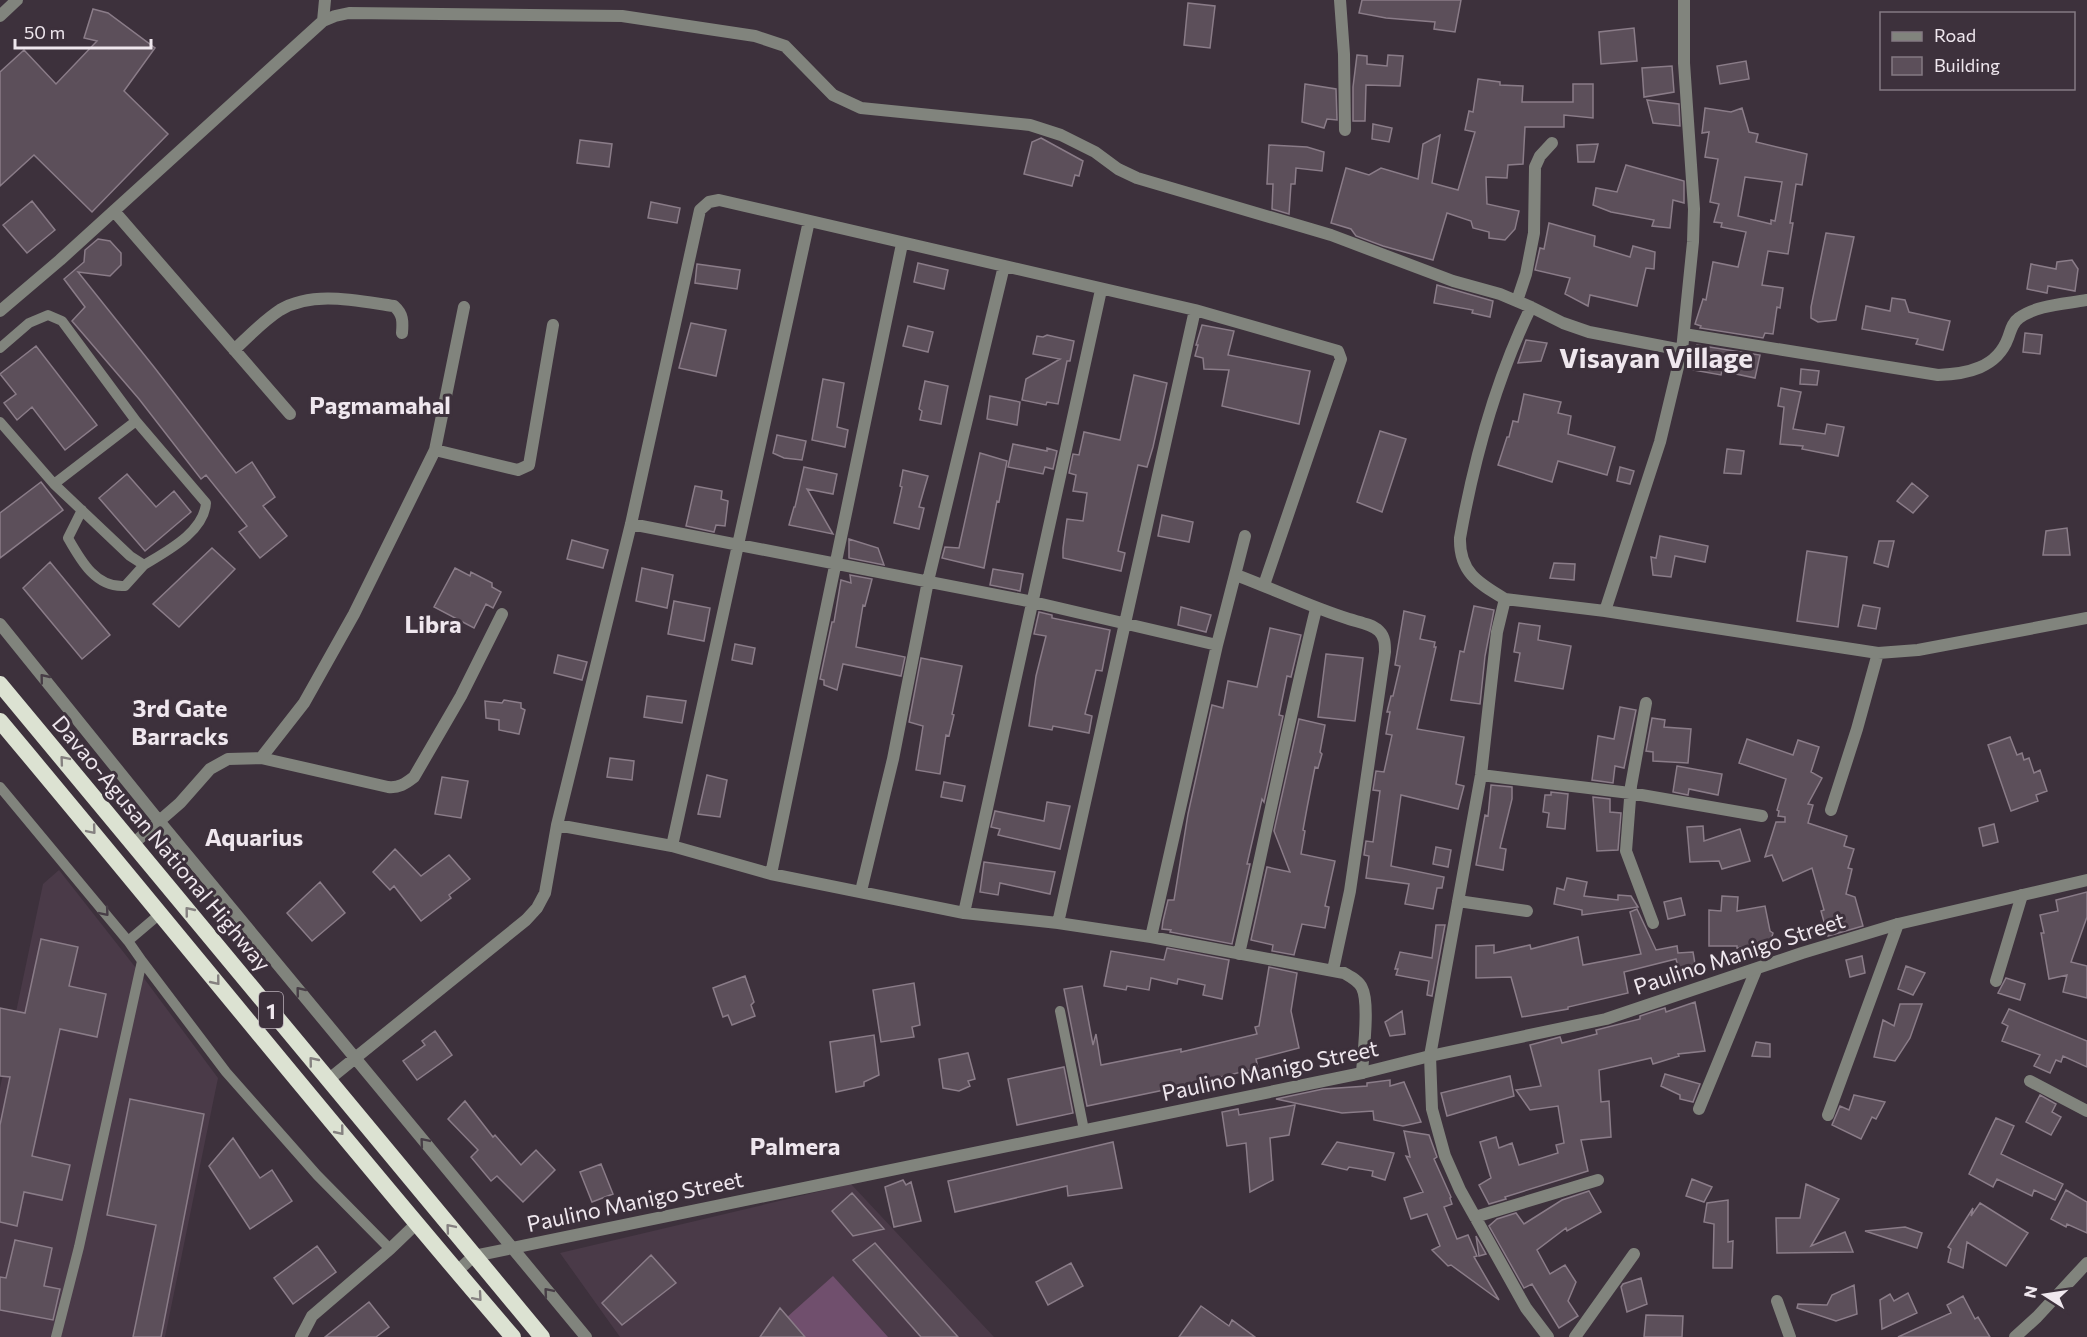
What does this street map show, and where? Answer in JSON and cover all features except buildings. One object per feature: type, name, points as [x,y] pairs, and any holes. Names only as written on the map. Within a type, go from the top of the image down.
[{"type":"highway","name":"Davao-Agusan National Highway","points":[[0,684],[542,1337]]},
{"type":"highway","name":"Davao-Agusan National Highway","points":[[0,722],[456,1272],[513,1337]]},
{"type":"street","points":[[0,16],[17,0]]},
{"type":"street","points":[[323,21],[325,0]]},
{"type":"street","points":[[580,14],[583,0]]},
{"type":"street","points":[[1340,0],[1344,54],[1345,130]]},
{"type":"street","points":[[1605,611],[1660,442],[1682,350],[1694,210],[1684,63],[1684,0]]},
{"type":"street","points":[[0,311],[323,21],[349,13],[580,14],[622,16],[768,39],[784,46],[832,95],[861,108],[1030,125],[1070,139],[1137,178],[1331,235],[1453,281],[1488,290],[1588,332],[1682,350]]},
{"type":"street","points":[[1517,301],[1526,274],[1534,233],[1535,167],[1540,156],[1552,143]]},
{"type":"street","points":[[328,1080],[526,920],[537,908],[545,893],[557,825],[631,524],[700,210],[709,202],[719,201],[809,221],[1195,310],[1338,351],[1341,359],[1264,585]]},
{"type":"street","points":[[114,211],[290,414]]},
{"type":"street","points":[[672,846],[809,221]]},
{"type":"street","points":[[771,874],[902,244]]},
{"type":"street","points":[[861,891],[893,759],[928,581],[1004,266]]},
{"type":"street","points":[[964,913],[1101,290]]},
{"type":"street","points":[[234,350],[260,325],[281,310],[300,301],[315,298],[394,306],[401,313],[402,333]]},
{"type":"street","points":[[1684,334],[1938,375],[1961,374],[1980,368],[1996,358],[2004,349],[2014,322],[2024,315],[2087,300]]},
{"type":"street","points":[[261,758],[304,703],[354,614],[435,450],[464,307]]},
{"type":"street","points":[[1531,307],[1510,353],[1477,458],[1460,538],[1463,562],[1471,575],[1482,585],[1505,599],[1605,611],[1878,653],[1918,650],[2087,618]]},
{"type":"street","points":[[1058,923],[1195,310]]},
{"type":"street","points":[[435,450],[518,470],[529,465],[553,325]]},
{"type":"street","points":[[631,524],[1033,602],[1217,645]]},
{"type":"street","points":[[1151,937],[1217,645],[1245,536]]},
{"type":"street","points":[[1236,575],[1316,609],[1374,627],[1383,635],[1385,641],[1350,891],[1333,970]]},
{"type":"street","points":[[1505,599],[1497,632],[1481,774],[1430,1056],[1432,1109],[1445,1156],[1460,1190],[1526,1308],[1548,1337]]},
{"type":"street","points":[[1239,954],[1279,778],[1287,730],[1316,609]]},
{"type":"street","points":[[134,843],[180,802],[210,769],[228,759],[261,758],[388,787],[400,786],[408,782],[414,777],[461,696],[501,614]]},
{"type":"street","points":[[0,624],[159,821],[586,1337]]},
{"type":"street","points":[[1831,810],[1878,653]]},
{"type":"street","points":[[1646,703],[1630,793],[1626,851],[1653,923]]},
{"type":"street","points":[[1481,774],[1630,793],[1762,816]]},
{"type":"street","points":[[557,825],[672,846],[771,874],[964,913],[1058,923],[1151,937],[1344,973],[1352,977],[1364,990],[1366,1014],[1362,1073]]},
{"type":"street","name":"Paulino Manigo Street","points":[[456,1272],[474,1256],[1362,1073],[1430,1056],[1606,1019],[1802,953],[1898,924],[2087,880]]},
{"type":"street","points":[[1996,981],[2022,895]]},
{"type":"street","points":[[1458,901],[1527,911]]},
{"type":"street","points":[[1828,1115],[1898,924]]},
{"type":"street","points":[[1699,1109],[1755,970]]},
{"type":"street","points":[[2030,1081],[2087,1111]]},
{"type":"street","points":[[1475,1217],[1598,1180]]},
{"type":"street","points":[[301,1337],[312,1316],[390,1250],[416,1224]]},
{"type":"street","points":[[1575,1337],[1634,1254]]},
{"type":"street","points":[[2015,1337],[2037,1317],[2087,1263]]},
{"type":"street","points":[[1777,1301],[1790,1337]]},
{"type":"lane","points":[[0,348],[29,323],[48,315],[62,321],[136,421],[206,503],[205,513],[184,538],[144,565],[125,586],[113,587],[85,568],[68,538],[82,510]]},
{"type":"lane","points":[[54,484],[136,421]]},
{"type":"lane","points":[[0,422],[54,484],[130,556],[144,565]]},
{"type":"lane","points":[[0,787],[128,941],[226,1072],[317,1176],[390,1250]]},
{"type":"lane","points":[[128,941],[161,914]]},
{"type":"lane","points":[[56,1337],[79,1246],[142,961]]},
{"type":"lane","points":[[1060,1011],[1084,1130]]},
{"type":"shaded area","points":[[59,870],[218,1078],[165,1337],[0,1337],[0,1088],[43,884]]},
{"type":"shaded area","points":[[851,1184],[994,1337],[620,1337],[560,1253]]},
{"type":"shaded area","points":[[833,1276],[888,1337],[804,1337],[786,1318]]},
{"type":"district","name":"Visayan Village","points":[[1656,357]]},
{"type":"district","name":"Pagmamahal","points":[[380,404]]},
{"type":"district","name":"Libra","points":[[433,623]]},
{"type":"district","name":"3rd Gate Barracks","points":[[180,721]]},
{"type":"district","name":"Aquarius","points":[[254,836]]},
{"type":"district","name":"Palmera","points":[[795,1145]]}]
